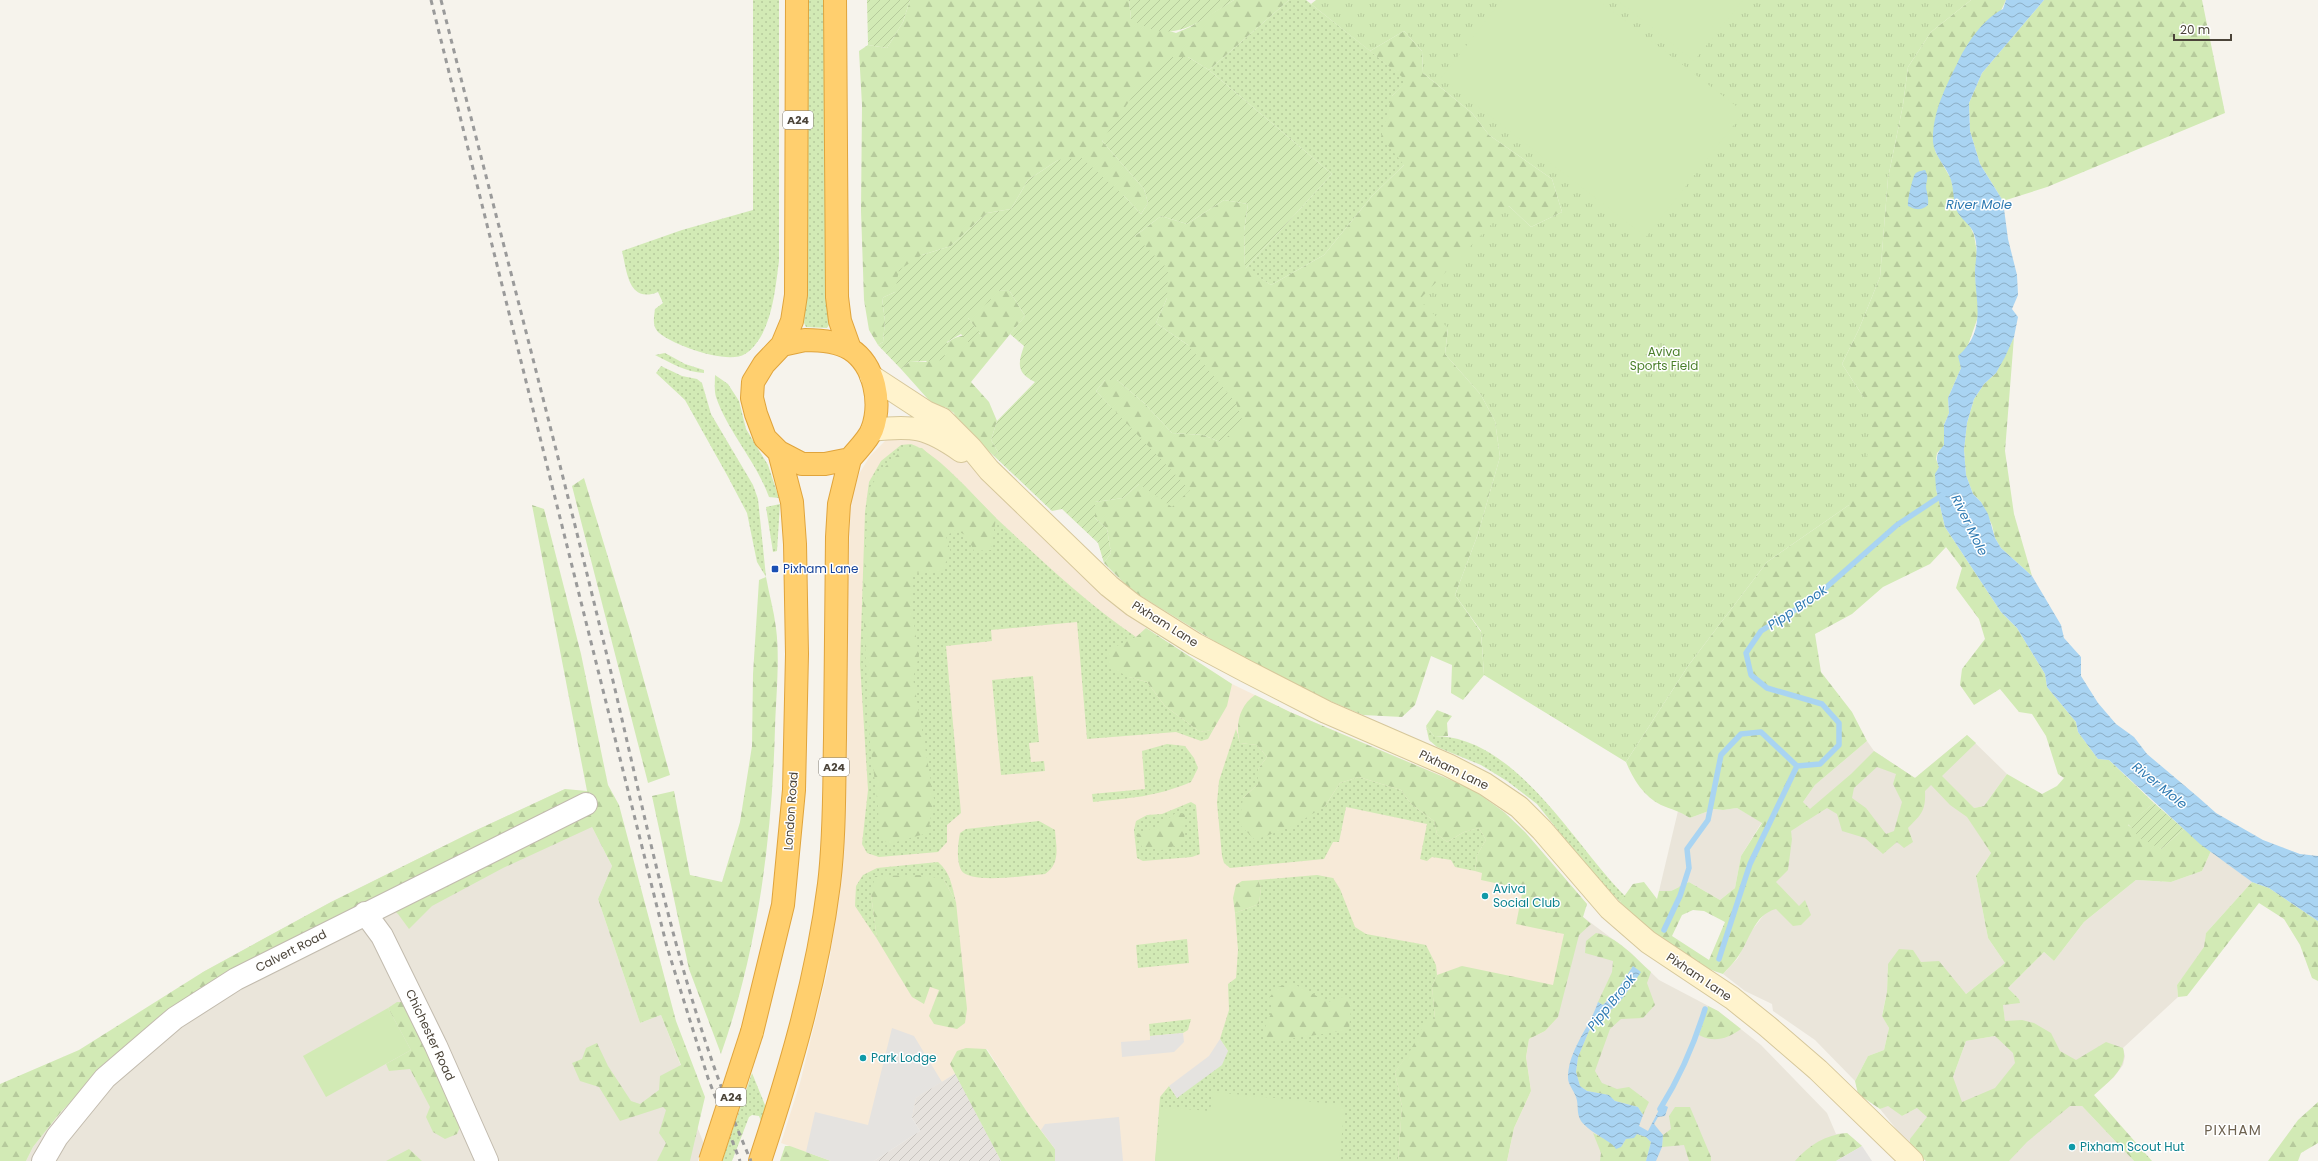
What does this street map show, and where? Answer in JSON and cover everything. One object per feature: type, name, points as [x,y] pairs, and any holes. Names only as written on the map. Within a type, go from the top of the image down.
[{"type":"highway","name":"A24","points":[[782,345],[792,321],[796,295],[797,0]]},
{"type":"highway","points":[[835,0],[836,297],[840,321],[850,348],[860,358],[872,376],[876,395],[876,414],[872,430],[850,459],[825,464],[802,464],[780,452],[765,438],[752,398],[753,382],[764,364],[782,345],[806,340],[825,340],[850,348]]},
{"type":"highway","name":"London Road","points":[[710,1161],[752,1032],[784,905],[794,790],[797,654],[795,544],[792,502],[780,452]]},
{"type":"highway","name":"A24","points":[[760,1161],[790,1071],[817,959],[829,883],[834,796],[837,537],[839,504],[850,459]]},
{"type":"main road","name":"Pixham Lane","points":[[872,376],[926,412],[942,420],[971,448],[989,470],[1109,586],[1133,605],[1195,644],[1246,671],[1326,712],[1448,765],[1485,784],[1519,807],[1542,830],[1610,909],[1648,942],[1732,998],[1767,1026],[1818,1070],[1912,1161]]},
{"type":"main road","name":"Pixham Lane","points":[[872,430],[911,427],[930,432],[989,470]]},
{"type":"street","name":"Calvert Road","points":[[42,1161],[57,1138],[105,1078],[167,1023],[236,979],[365,913],[586,804]]},
{"type":"street","name":"Chichester Road","points":[[365,913],[382,936],[389,950],[436,1046],[487,1161]]},
{"type":"shaded area","points":[[903,434],[959,454],[985,477],[1080,571],[1146,628],[1177,650],[1232,684],[1290,712],[1440,775],[1504,812],[1525,832],[1587,904],[1564,934],[1558,1017],[1545,1031],[1529,1039],[1526,1057],[1531,1091],[1514,1128],[1507,1161],[1055,1161],[1055,1149],[1029,1115],[987,1049],[950,1063],[956,1073],[942,1082],[874,1161],[831,1161],[781,1143],[800,1083],[829,965],[841,870],[847,597],[851,499],[859,474],[870,456],[887,439]]},
{"type":"shaded area","points":[[1967,735],[2007,774],[1984,806],[1974,808],[1991,853],[1976,876],[1988,938],[2005,963],[1966,994],[1921,962],[1888,964],[1887,992],[1882,1015],[1889,1028],[1884,1050],[1868,1056],[1855,1081],[1815,1040],[1773,1011],[1772,1004],[1745,991],[1723,974],[1738,958],[1749,934],[1766,912],[1759,897],[1792,839],[1790,831],[1807,821],[1803,802],[1815,785],[1867,741],[1874,751],[1915,778]]},
{"type":"shaded area","points":[[565,789],[592,827],[612,866],[598,899],[640,1023],[661,1015],[681,1066],[674,1069],[704,1144],[698,1161],[26,1161],[33,1147],[60,1113],[100,1071],[203,972],[331,902],[468,834]]},
{"type":"shaded area","points":[[1737,808],[1762,822],[1741,856],[1735,888],[1720,900],[1689,882],[1671,891],[1659,891],[1678,811],[1690,818],[1714,809],[1723,810]]},
{"type":"shaded area","points":[[2211,851],[2252,882],[2206,933],[2205,947],[2177,985],[2178,997],[2123,1048],[2125,1056],[2123,1065],[2114,1077],[2082,1106],[2134,1161],[1926,1161],[1910,1146],[1880,1109],[1888,1105],[1902,1116],[1917,1108],[1953,1077],[1966,1041],[1995,1036],[2005,1022],[2003,1005],[2019,999],[2008,988],[2044,952],[2054,961],[2084,922],[2136,880],[2171,882],[2202,871]]},
{"type":"shaded area","points":[[1583,917],[1630,952],[1659,980],[1718,1011],[1761,1045],[1827,1113],[1836,1134],[1847,1133],[1862,1146],[1836,1161],[1507,1161],[1514,1128],[1531,1091],[1526,1057],[1529,1039],[1545,1031],[1562,998]]},
{"type":"shaded area","points":[[892,1028],[914,1036],[942,1082],[916,1098],[912,1118],[920,1131],[874,1161],[831,1161],[806,1152],[815,1112],[868,1125]]},
{"type":"shaded area","points":[[1183,1033],[1184,1042],[1174,1052],[1122,1057],[1121,1042],[1150,1040],[1150,1036]]},
{"type":"shaded area","points":[[1220,1039],[1228,1051],[1222,1065],[1177,1098],[1169,1086],[1209,1056]]},
{"type":"shaded area","points":[[956,1073],[1001,1161],[874,1161],[920,1131],[912,1118],[916,1098]]},
{"type":"shaded area","points":[[1119,1117],[1123,1161],[1055,1161],[1055,1149],[1041,1130],[1045,1124]]},
{"type":"shaded area","points":[[1862,1146],[1872,1161],[1836,1161]]},
{"type":"green space","points":[[753,0],[779,0],[779,261],[771,312],[761,336],[754,346],[745,354],[737,357],[726,357],[687,348],[665,337],[656,330],[654,324],[655,309],[663,303],[658,292],[648,295],[635,290],[628,276],[622,251],[682,230],[753,210]]},
{"type":"green space","points":[[807,0],[826,0],[826,271],[829,325],[827,328],[806,327],[804,323],[806,289]]},
{"type":"green space","points":[[867,0],[910,0],[903,22],[887,48],[868,45]]},
{"type":"green space","points":[[910,0],[1129,0],[1131,19],[1176,33],[1190,27],[1234,0],[1289,0],[1209,70],[1188,57],[1102,141],[1144,189],[1148,203],[1141,214],[1124,196],[1058,160],[1028,180],[1011,209],[987,213],[951,246],[922,255],[895,292],[882,298],[885,321],[883,342],[878,345],[869,330],[864,300],[861,211],[862,105],[859,51],[868,45],[887,48],[903,22]]},
{"type":"green space","points":[[1129,0],[1234,0],[1197,23],[1173,31],[1160,31],[1146,27],[1131,19]]},
{"type":"green space","points":[[1289,0],[1306,0],[1408,81],[1392,96],[1404,165],[1372,196],[1324,255],[1271,285],[1245,269],[1332,174],[1209,70]]},
{"type":"green space","name":"Aviva Sports Field","points":[[1316,0],[1971,0],[1931,32],[1908,67],[1903,105],[1888,178],[1880,277],[1859,329],[1842,364],[1864,398],[1873,430],[1865,465],[1849,505],[1767,562],[1688,666],[1626,762],[1484,675],[1481,631],[1455,595],[1478,534],[1500,457],[1495,421],[1481,395],[1445,354],[1448,328],[1419,300],[1509,206],[1531,227],[1562,212],[1552,179],[1489,135],[1472,113],[1423,73],[1422,51],[1404,31],[1370,51],[1311,4]]},
{"type":"green space","points":[[1502,0],[1598,0],[1744,112],[1646,237],[1441,78]]},
{"type":"green space","points":[[1617,0],[1743,0],[1694,61]]},
{"type":"green space","points":[[1971,0],[2006,0],[1935,151],[1951,179],[1958,212],[1969,224],[1974,235],[1977,253],[1975,274],[1979,314],[1967,348],[1959,356],[1961,368],[1948,398],[1949,413],[1944,425],[1944,446],[1937,453],[1936,459],[1939,467],[1936,489],[1945,527],[2001,612],[2017,628],[2045,674],[2047,687],[2076,722],[2078,732],[2098,759],[2109,760],[2154,803],[2128,825],[2161,849],[2184,829],[2211,851],[2202,871],[2171,882],[2136,880],[2084,922],[2054,961],[2044,952],[2008,988],[2019,999],[2020,1003],[2003,1005],[2005,1021],[2022,1020],[2034,1023],[2051,1033],[2060,1051],[2076,1060],[2106,1042],[2123,1048],[2123,1062],[2120,1068],[2116,1074],[2094,1095],[2152,1161],[2134,1161],[2082,1106],[2070,1106],[2027,1142],[2009,1161],[1926,1161],[1910,1146],[1910,1139],[1927,1117],[1917,1108],[1902,1116],[1888,1106],[1880,1109],[1858,1094],[1855,1081],[1868,1056],[1884,1050],[1889,1028],[1882,1016],[1887,992],[1888,964],[1899,949],[1913,950],[1921,962],[1939,961],[1966,994],[2005,963],[1988,938],[1976,876],[1991,853],[1967,817],[1950,805],[1931,785],[1925,791],[1925,803],[1922,812],[1908,828],[1913,842],[1904,848],[1897,842],[1883,854],[1865,838],[1842,831],[1837,814],[1827,808],[1791,831],[1792,839],[1788,870],[1776,882],[1799,906],[1805,900],[1811,915],[1801,925],[1793,926],[1776,909],[1768,912],[1757,923],[1735,960],[1723,974],[1709,969],[1682,954],[1655,934],[1620,902],[1633,884],[1644,882],[1657,899],[1659,891],[1671,891],[1689,882],[1720,900],[1735,888],[1741,856],[1762,823],[1737,808],[1723,810],[1714,809],[1690,818],[1680,812],[1661,805],[1655,802],[1644,792],[1632,775],[1626,762],[1688,666],[1767,562],[1849,505],[1864,398],[1842,364],[1859,329],[1880,277],[1888,178],[1903,105],[1908,67],[1931,32]],"holes":[[[1946,547],[1962,568],[1956,588],[1979,619],[1985,639],[1962,669],[1960,685],[1974,705],[2000,689],[2019,712],[2032,714],[2046,736],[2058,774],[2064,778],[2057,786],[2042,794],[2007,774],[1984,806],[1974,808],[1942,776],[1976,743],[1967,735],[1915,778],[1874,751],[1851,774],[1810,809],[1803,802],[1815,785],[1867,741],[1852,712],[1821,672],[1815,634],[1852,614],[1883,587],[1930,564]],[[1877,767],[1896,774],[1893,784],[1902,802],[1894,831],[1886,834],[1866,808],[1852,798],[1854,788]],[[1693,910],[1704,911],[1725,922],[1709,960],[1672,936],[1682,915]],[[1995,1036],[2013,1053],[2015,1063],[1995,1088],[1962,1102],[1953,1077],[1966,1041]]]},
{"type":"green space","points":[[2044,0],[2202,0],[2225,113],[2047,187],[2003,201],[1980,164],[1970,131],[1969,103],[1982,73]]},
{"type":"green space","points":[[1404,31],[1422,51],[1423,73],[1472,113],[1489,135],[1552,179],[1562,212],[1531,227],[1509,206],[1448,328],[1445,354],[1481,395],[1495,421],[1500,457],[1478,534],[1455,595],[1481,632],[1484,675],[1463,700],[1451,693],[1452,665],[1431,656],[1415,705],[1402,717],[1363,715],[1271,676],[1131,590],[1104,563],[1111,553],[1107,529],[1095,518],[1095,502],[1123,498],[1139,484],[1110,406],[1096,391],[1105,380],[1117,380],[1144,403],[1172,433],[1203,435],[1220,442],[1188,345],[1156,323],[1167,298],[1135,236],[1161,216],[1187,224],[1224,200],[1248,204],[1244,231],[1245,268],[1271,285],[1324,255],[1372,196],[1404,165],[1381,137],[1392,96],[1407,81],[1370,51]]},
{"type":"green space","points":[[1170,57],[1188,57],[1209,70],[1332,174],[1245,269],[1244,231],[1248,204],[1224,200],[1187,224],[1161,216],[1135,236],[1168,269],[1167,298],[1156,323],[1188,345],[1236,403],[1244,425],[1220,442],[1203,435],[1172,433],[1144,403],[1117,380],[1105,380],[1096,391],[1190,490],[1172,507],[1139,484],[1123,498],[1095,502],[1095,518],[1107,529],[1111,553],[1104,563],[1098,543],[1062,509],[1052,511],[994,456],[998,452],[991,440],[997,421],[1035,382],[1024,375],[1020,367],[1024,346],[1010,334],[1025,316],[1009,290],[997,291],[989,297],[991,300],[968,318],[980,333],[969,343],[961,334],[947,342],[944,360],[909,362],[901,369],[878,345],[883,342],[885,321],[882,298],[895,292],[899,270],[922,255],[951,246],[987,213],[1011,209],[1028,180],[1058,160],[1082,158],[1124,196],[1141,214],[1148,203],[1144,189],[1102,141],[1143,81]]},
{"type":"green space","points":[[1009,290],[1025,316],[971,382],[989,402],[997,421],[991,440],[998,452],[994,456],[957,422],[954,413],[945,407],[935,407],[901,369],[909,362],[926,362],[944,345],[955,338],[970,334],[980,334],[968,318],[928,294]]},
{"type":"green space","points":[[2014,337],[2005,451],[2014,514],[2032,576],[2001,548],[1995,538],[1992,525],[1981,502],[1973,494],[1966,475],[1964,450],[1967,423],[1974,399],[1984,384],[1996,373]]},
{"type":"green space","points":[[665,353],[685,364],[704,370],[704,373],[685,369],[655,355]]},
{"type":"green space","points":[[661,366],[682,376],[697,379],[702,383],[711,414],[753,485],[758,499],[766,577],[757,562],[747,513],[685,400],[656,373]]},
{"type":"green space","points":[[715,375],[728,384],[739,401],[746,429],[768,465],[779,498],[769,497],[757,471],[721,410],[716,397]]},
{"type":"green space","points":[[911,444],[934,457],[1047,566],[1099,610],[1136,637],[1123,644],[1129,677],[1147,682],[1165,706],[1200,732],[1213,730],[1208,739],[1201,741],[1176,732],[1087,739],[1077,622],[991,630],[992,641],[946,646],[961,813],[947,825],[947,842],[938,852],[879,857],[867,853],[862,844],[868,790],[860,664],[865,512],[869,482],[881,461],[901,445]]},
{"type":"green space","points":[[905,447],[922,448],[963,484],[996,518],[991,550],[974,551],[967,536],[956,530],[946,536],[951,553],[941,571],[912,573],[912,612],[919,656],[913,678],[934,799],[928,833],[889,844],[879,837],[878,806],[870,743],[863,604],[865,552],[870,487],[884,468]]},
{"type":"green space","points":[[584,478],[630,630],[670,775],[648,783],[572,486]]},
{"type":"green space","points":[[780,504],[777,551],[773,552],[766,507]]},
{"type":"green space","points":[[532,505],[544,509],[581,654],[608,785],[619,805],[676,1021],[705,1097],[690,1161],[657,1161],[666,1143],[659,1133],[666,1110],[663,1107],[620,1121],[599,1087],[580,1081],[572,1063],[582,1059],[586,1048],[597,1043],[608,1066],[631,1101],[640,1104],[659,1090],[660,1076],[681,1065],[661,1015],[640,1023],[598,899],[612,866],[592,827],[503,868],[432,906],[409,929],[398,914],[380,899],[100,1071],[60,1113],[33,1147],[26,1161],[0,1161],[0,1084],[79,1050],[203,972],[331,902],[468,834],[565,789],[587,791]]},
{"type":"green space","points":[[766,577],[775,622],[778,652],[770,811],[761,893],[754,934],[734,1014],[721,1054],[689,969],[652,796],[674,791],[690,875],[722,882],[740,822],[752,746],[753,674],[759,580]]},
{"type":"green space","points":[[1146,628],[1232,684],[1227,706],[1213,730],[1200,732],[1165,706],[1147,682],[1129,677],[1109,667],[1108,650],[1136,637]]},
{"type":"green space","points":[[1033,676],[1039,742],[1029,743],[1031,762],[1044,761],[1045,771],[1001,775],[992,680]]},
{"type":"green space","points":[[1255,695],[1290,712],[1472,789],[1504,812],[1525,832],[1587,904],[1583,917],[1591,924],[1579,935],[1558,1017],[1545,1031],[1529,1039],[1526,1057],[1531,1091],[1514,1128],[1507,1161],[1398,1161],[1402,1107],[1395,1072],[1410,1051],[1425,1022],[1435,1019],[1432,986],[1437,975],[1462,966],[1553,985],[1564,934],[1516,924],[1523,889],[1481,880],[1482,873],[1475,871],[1477,855],[1486,840],[1479,828],[1464,832],[1447,842],[1437,834],[1434,821],[1411,804],[1401,790],[1359,777],[1340,783],[1325,806],[1293,826],[1255,840],[1239,824],[1243,798],[1258,784],[1258,769],[1267,757],[1257,745],[1240,743],[1238,723],[1245,705]]},
{"type":"green space","points":[[1437,710],[1452,716],[1447,723],[1448,736],[1434,736],[1426,726]]},
{"type":"green space","points":[[1426,726],[1434,736],[1464,741],[1491,754],[1517,773],[1541,796],[1625,896],[1620,902],[1591,872],[1537,804],[1507,781],[1481,765],[1437,747],[1429,740]]},
{"type":"green space","points":[[1236,729],[1240,743],[1257,745],[1267,757],[1258,769],[1258,784],[1243,798],[1325,806],[1340,783],[1359,777],[1401,790],[1411,804],[1434,821],[1437,834],[1447,842],[1464,832],[1479,828],[1486,840],[1477,855],[1475,871],[1455,867],[1451,860],[1432,857],[1427,861],[1420,859],[1427,824],[1346,807],[1339,842],[1333,842],[1324,859],[1230,868],[1224,863],[1222,856],[1217,803],[1219,781]]},
{"type":"green space","points":[[1167,744],[1185,746],[1194,758],[1198,768],[1191,782],[1154,794],[1093,802],[1092,794],[1145,789],[1142,751]]},
{"type":"green space","points":[[1191,802],[1196,805],[1200,854],[1192,857],[1143,861],[1137,858],[1134,830],[1136,821],[1147,815],[1162,814]]},
{"type":"green space","points":[[2154,803],[2184,829],[2161,849],[2140,838],[2128,824]]},
{"type":"green space","points":[[1177,812],[1185,814],[1184,843],[1162,850],[1142,847],[1136,835],[1160,825]]},
{"type":"green space","points":[[1039,821],[1055,830],[1055,860],[1050,870],[1045,874],[987,878],[967,875],[961,870],[958,856],[960,833],[966,829]]},
{"type":"green space","points":[[938,862],[946,871],[956,902],[944,880],[871,894],[877,939],[855,906],[856,886],[863,875],[877,868]]},
{"type":"green space","points":[[925,875],[944,880],[956,902],[967,1009],[965,1023],[957,1029],[934,1024],[929,1016],[939,990],[930,987],[924,1004],[912,997],[877,939],[871,894],[875,876]]},
{"type":"green space","points":[[1317,875],[1333,878],[1340,889],[1355,927],[1366,934],[1426,945],[1436,965],[1437,975],[1432,986],[1435,1019],[1395,1072],[1402,1107],[1398,1161],[1155,1161],[1160,1097],[1169,1086],[1177,1098],[1228,1051],[1220,1039],[1229,1010],[1228,984],[1236,978],[1238,950],[1235,913],[1259,904],[1261,888],[1258,880]]},
{"type":"green space","points":[[1258,880],[1261,888],[1259,904],[1235,913],[1233,898],[1236,885],[1242,881]]},
{"type":"green space","points":[[2252,882],[2269,888],[2318,921],[2318,981],[2312,978],[2300,945],[2284,919],[2259,903],[2187,996],[2178,997],[2177,985],[2204,947],[2206,933]]},
{"type":"green space","points":[[1596,933],[1611,938],[1632,954],[1651,972],[1647,983],[1655,1005],[1643,1018],[1621,1019],[1610,1029],[1595,1071],[1602,1083],[1617,1089],[1629,1087],[1649,1102],[1643,1115],[1638,1107],[1615,1101],[1608,1095],[1587,1091],[1580,1086],[1576,1072],[1578,1057],[1589,1031],[1594,1024],[1619,1003],[1633,966],[1616,992],[1608,998],[1603,1005],[1598,1002],[1612,972],[1613,961],[1585,953],[1586,941]]},
{"type":"green space","points":[[1187,939],[1189,963],[1138,968],[1136,945]]},
{"type":"green space","points":[[1292,983],[1328,1002],[1342,997],[1352,999],[1349,1030],[1269,1042],[1263,1032],[1273,1009],[1269,998],[1278,987]]},
{"type":"green space","points":[[397,1002],[405,1002],[461,1125],[457,1134],[445,1139],[433,1132],[426,1117],[430,1107],[410,1069],[389,1071],[386,1064],[411,1050],[388,1008]]},
{"type":"green space","points":[[1708,1006],[1718,1011],[1741,1029],[1720,1039],[1710,1039],[1699,1035]]},
{"type":"green space","points":[[388,1008],[411,1050],[326,1097],[303,1056]]},
{"type":"green space","points":[[1191,1019],[1188,1030],[1183,1033],[1150,1036],[1149,1024]]},
{"type":"green space","points":[[966,1048],[986,1049],[1029,1115],[1055,1149],[1055,1161],[1001,1161],[950,1064],[957,1051]]},
{"type":"green space","points":[[752,1073],[767,1110],[761,1121],[759,1116],[752,1115],[749,1117],[732,1161],[722,1161]]},
{"type":"green space","points":[[1213,1092],[1345,1105],[1339,1161],[1155,1161],[1161,1107],[1210,1111]]},
{"type":"green space","points":[[2318,1102],[2318,1143],[2301,1153],[2298,1161],[2268,1161],[2298,1120]]},
{"type":"green space","points":[[1675,1107],[1690,1107],[1711,1157],[1711,1161],[1689,1161],[1684,1145],[1662,1147],[1663,1135],[1671,1129],[1669,1116]]},
{"type":"green space","points":[[1593,1133],[1621,1147],[1626,1139],[1637,1134],[1646,1137],[1651,1142],[1646,1161],[1600,1161],[1601,1153]]},
{"type":"green space","points":[[1847,1133],[1862,1146],[1836,1161],[1795,1161],[1806,1150],[1818,1142],[1832,1136]]},
{"type":"green space","points":[[785,1146],[790,1146],[831,1161],[780,1161]]},
{"type":"green space","points":[[409,1149],[422,1161],[386,1161]]},
{"type":"water","name":"River Mole","points":[[2006,0],[2044,0],[1982,73],[1969,103],[1970,131],[1980,164],[2003,201],[2008,239],[2017,275],[2018,295],[2012,309],[2018,317],[2014,337],[2005,357],[1996,373],[1984,384],[1974,399],[1967,423],[1964,450],[1966,475],[1973,494],[1981,502],[1988,514],[1995,538],[2001,548],[2032,576],[2061,625],[2064,638],[2081,657],[2081,676],[2098,703],[2116,724],[2134,737],[2147,754],[2216,813],[2263,840],[2300,854],[2318,856],[2318,921],[2269,888],[2252,882],[2200,844],[2109,760],[2098,759],[2078,732],[2076,722],[2047,687],[2045,674],[2017,628],[2001,612],[1945,527],[1936,489],[1935,474],[1939,467],[1937,455],[1944,445],[1944,425],[1949,413],[1948,398],[1961,368],[1958,356],[1967,347],[1973,337],[1976,327],[1977,307],[1975,274],[1977,249],[1973,231],[1956,209],[1951,180],[1934,147],[1933,132],[1940,102],[1961,56],[1970,40],[1982,26],[1996,13],[2003,9]]},
{"type":"water","points":[[1925,170],[1927,176],[1926,186],[1928,205],[1921,209],[1908,206],[1914,176],[1916,173]]},
{"type":"water","points":[[1633,966],[1641,972],[1619,1003],[1594,1024],[1589,1031],[1578,1057],[1576,1072],[1580,1086],[1587,1091],[1609,1095],[1615,1101],[1638,1107],[1643,1115],[1639,1126],[1648,1131],[1662,1104],[1668,1107],[1665,1116],[1658,1117],[1654,1124],[1663,1135],[1662,1147],[1656,1161],[1646,1161],[1651,1142],[1646,1137],[1637,1134],[1634,1138],[1626,1139],[1621,1147],[1616,1149],[1611,1143],[1585,1125],[1579,1118],[1576,1097],[1568,1080],[1569,1068],[1575,1048],[1598,1002],[1603,1005],[1616,992]]},
{"type":"waterway","name":"Pipp Brook","points":[[1797,766],[1820,764],[1839,745],[1839,723],[1822,704],[1767,688],[1751,675],[1746,653],[1761,631],[1813,599],[1897,525],[1944,494]]},
{"type":"waterway","name":"Pipp Brook","points":[[1664,930],[1680,896],[1689,868],[1687,849],[1708,820],[1721,755],[1741,734],[1761,732],[1797,766]]},
{"type":"waterway","name":"Pipp Brook","points":[[1719,959],[1750,864],[1797,766]]},
{"type":"waterway","name":"Pipp Brook","points":[[1660,1109],[1686,1060],[1705,1009]]},
{"type":"railway","points":[[431,0],[667,947],[708,1078],[740,1161]]},
{"type":"railway","points":[[441,0],[561,470],[664,897],[702,1030],[725,1096],[751,1161]]},
{"type":"place","name":"Pixham Lane","points":[[775,569]]},
{"type":"place","name":"Aviva Social Club","points":[[1485,896]]},
{"type":"place","name":"Park Lodge","points":[[863,1058]]},
{"type":"place","name":"Pixham Scout Hut","points":[[2072,1147]]},
{"type":"district","name":"PIXHAM","points":[[2233,1130]]}]
